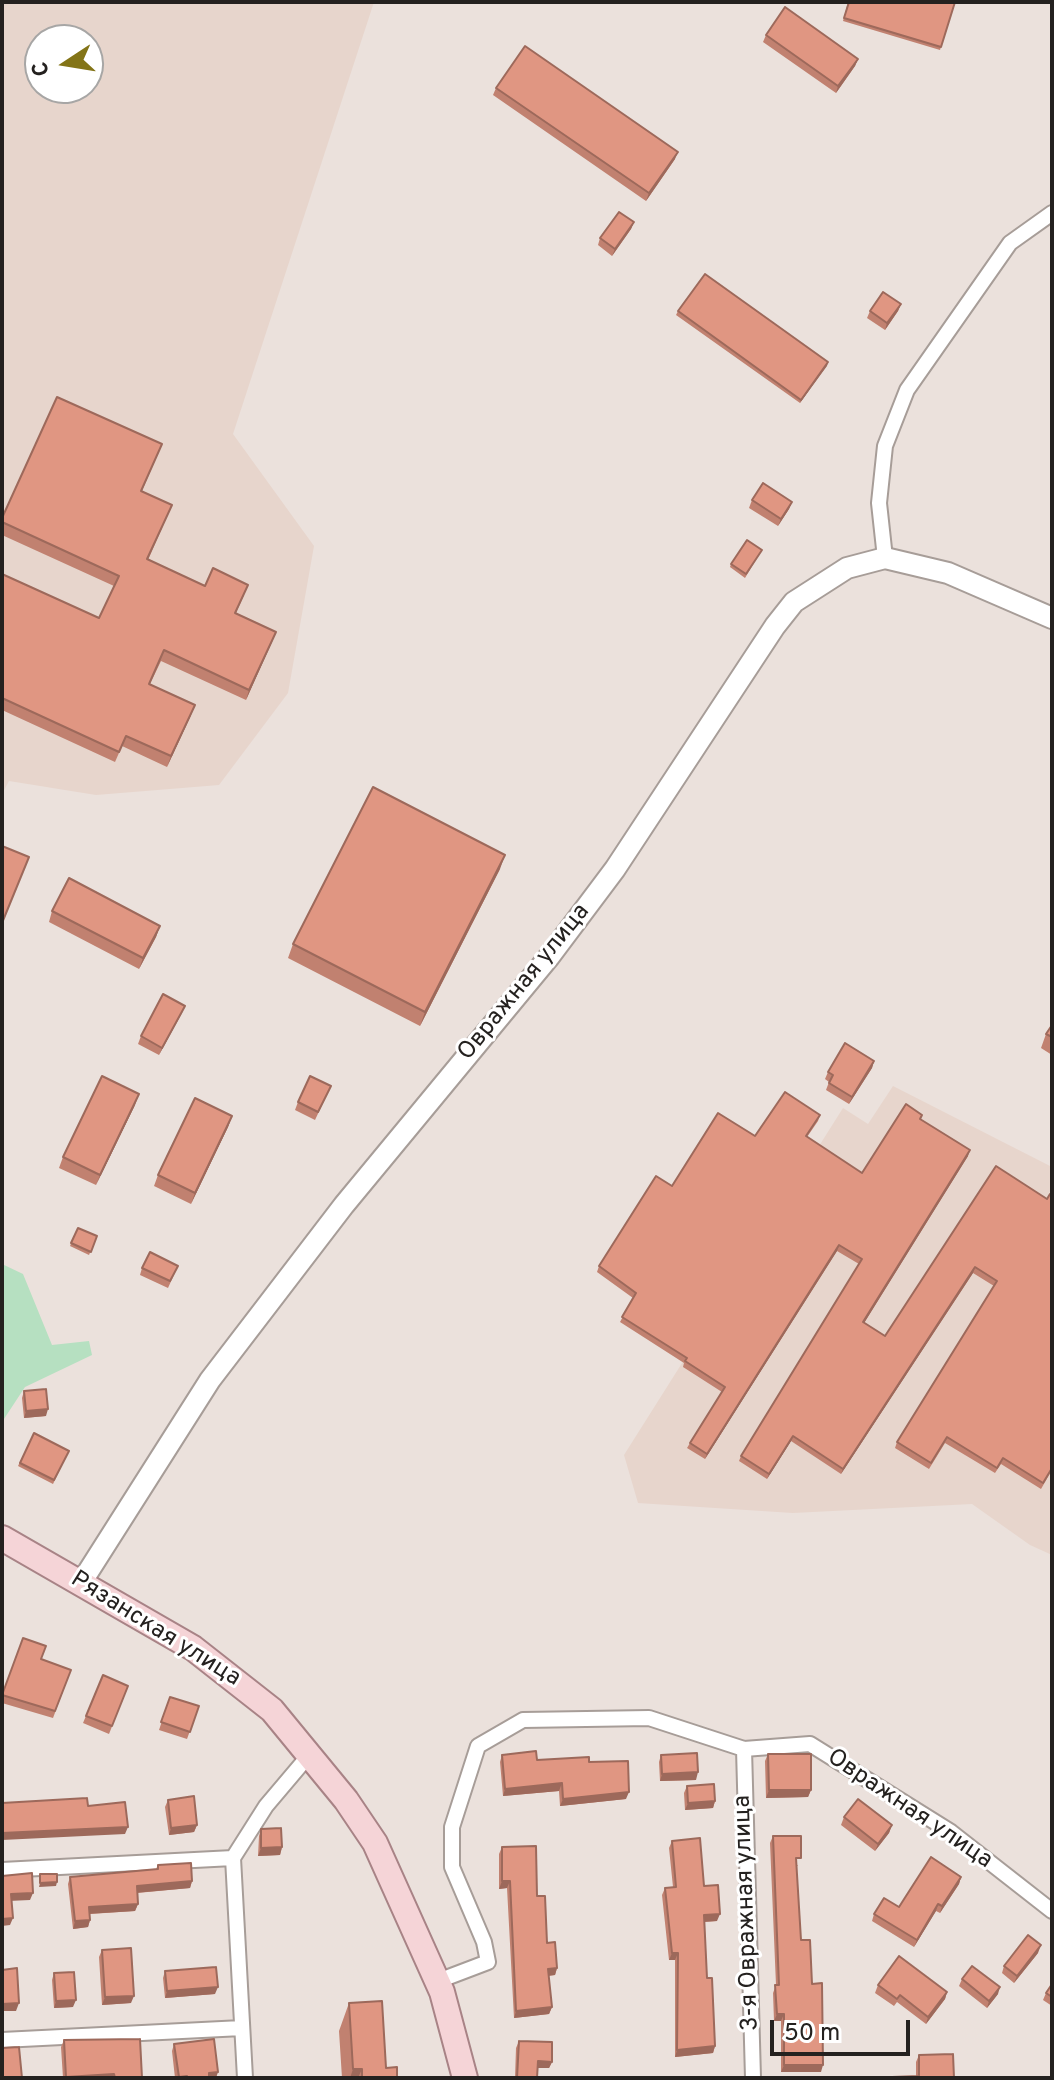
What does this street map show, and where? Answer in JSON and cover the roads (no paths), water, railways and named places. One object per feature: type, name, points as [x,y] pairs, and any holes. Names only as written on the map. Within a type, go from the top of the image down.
[{"type":"main road","name":"Рязанская улица","points":[[2,1538],[233,1677],[272,1710],[310,1754],[375,1843],[438,1981],[465,2078]]},
{"type":"street","points":[[885,558],[879,503],[885,446],[907,390],[1010,243],[1052,213]]},
{"type":"street","name":"Овражная улица","points":[[81,1583],[210,1380],[344,1205],[549,957],[606,882],[775,626],[809,590],[847,568],[885,558],[948,573],[1052,618]]},
{"type":"street","name":"Овражная улица","points":[[438,1981],[488,1962],[484,1942],[452,1867],[452,1827],[478,1746],[523,1720],[649,1718],[744,1749],[810,1744],[951,1832],[1052,1911]]},
{"type":"street","name":"3-я Овражная улица","points":[[744,1749],[753,2078]]},
{"type":"street","points":[[245,2078],[233,1858],[266,1806],[310,1754]]},
{"type":"street","points":[[2,1870],[233,1858]]},
{"type":"street","points":[[2,2040],[242,2028]]}]
